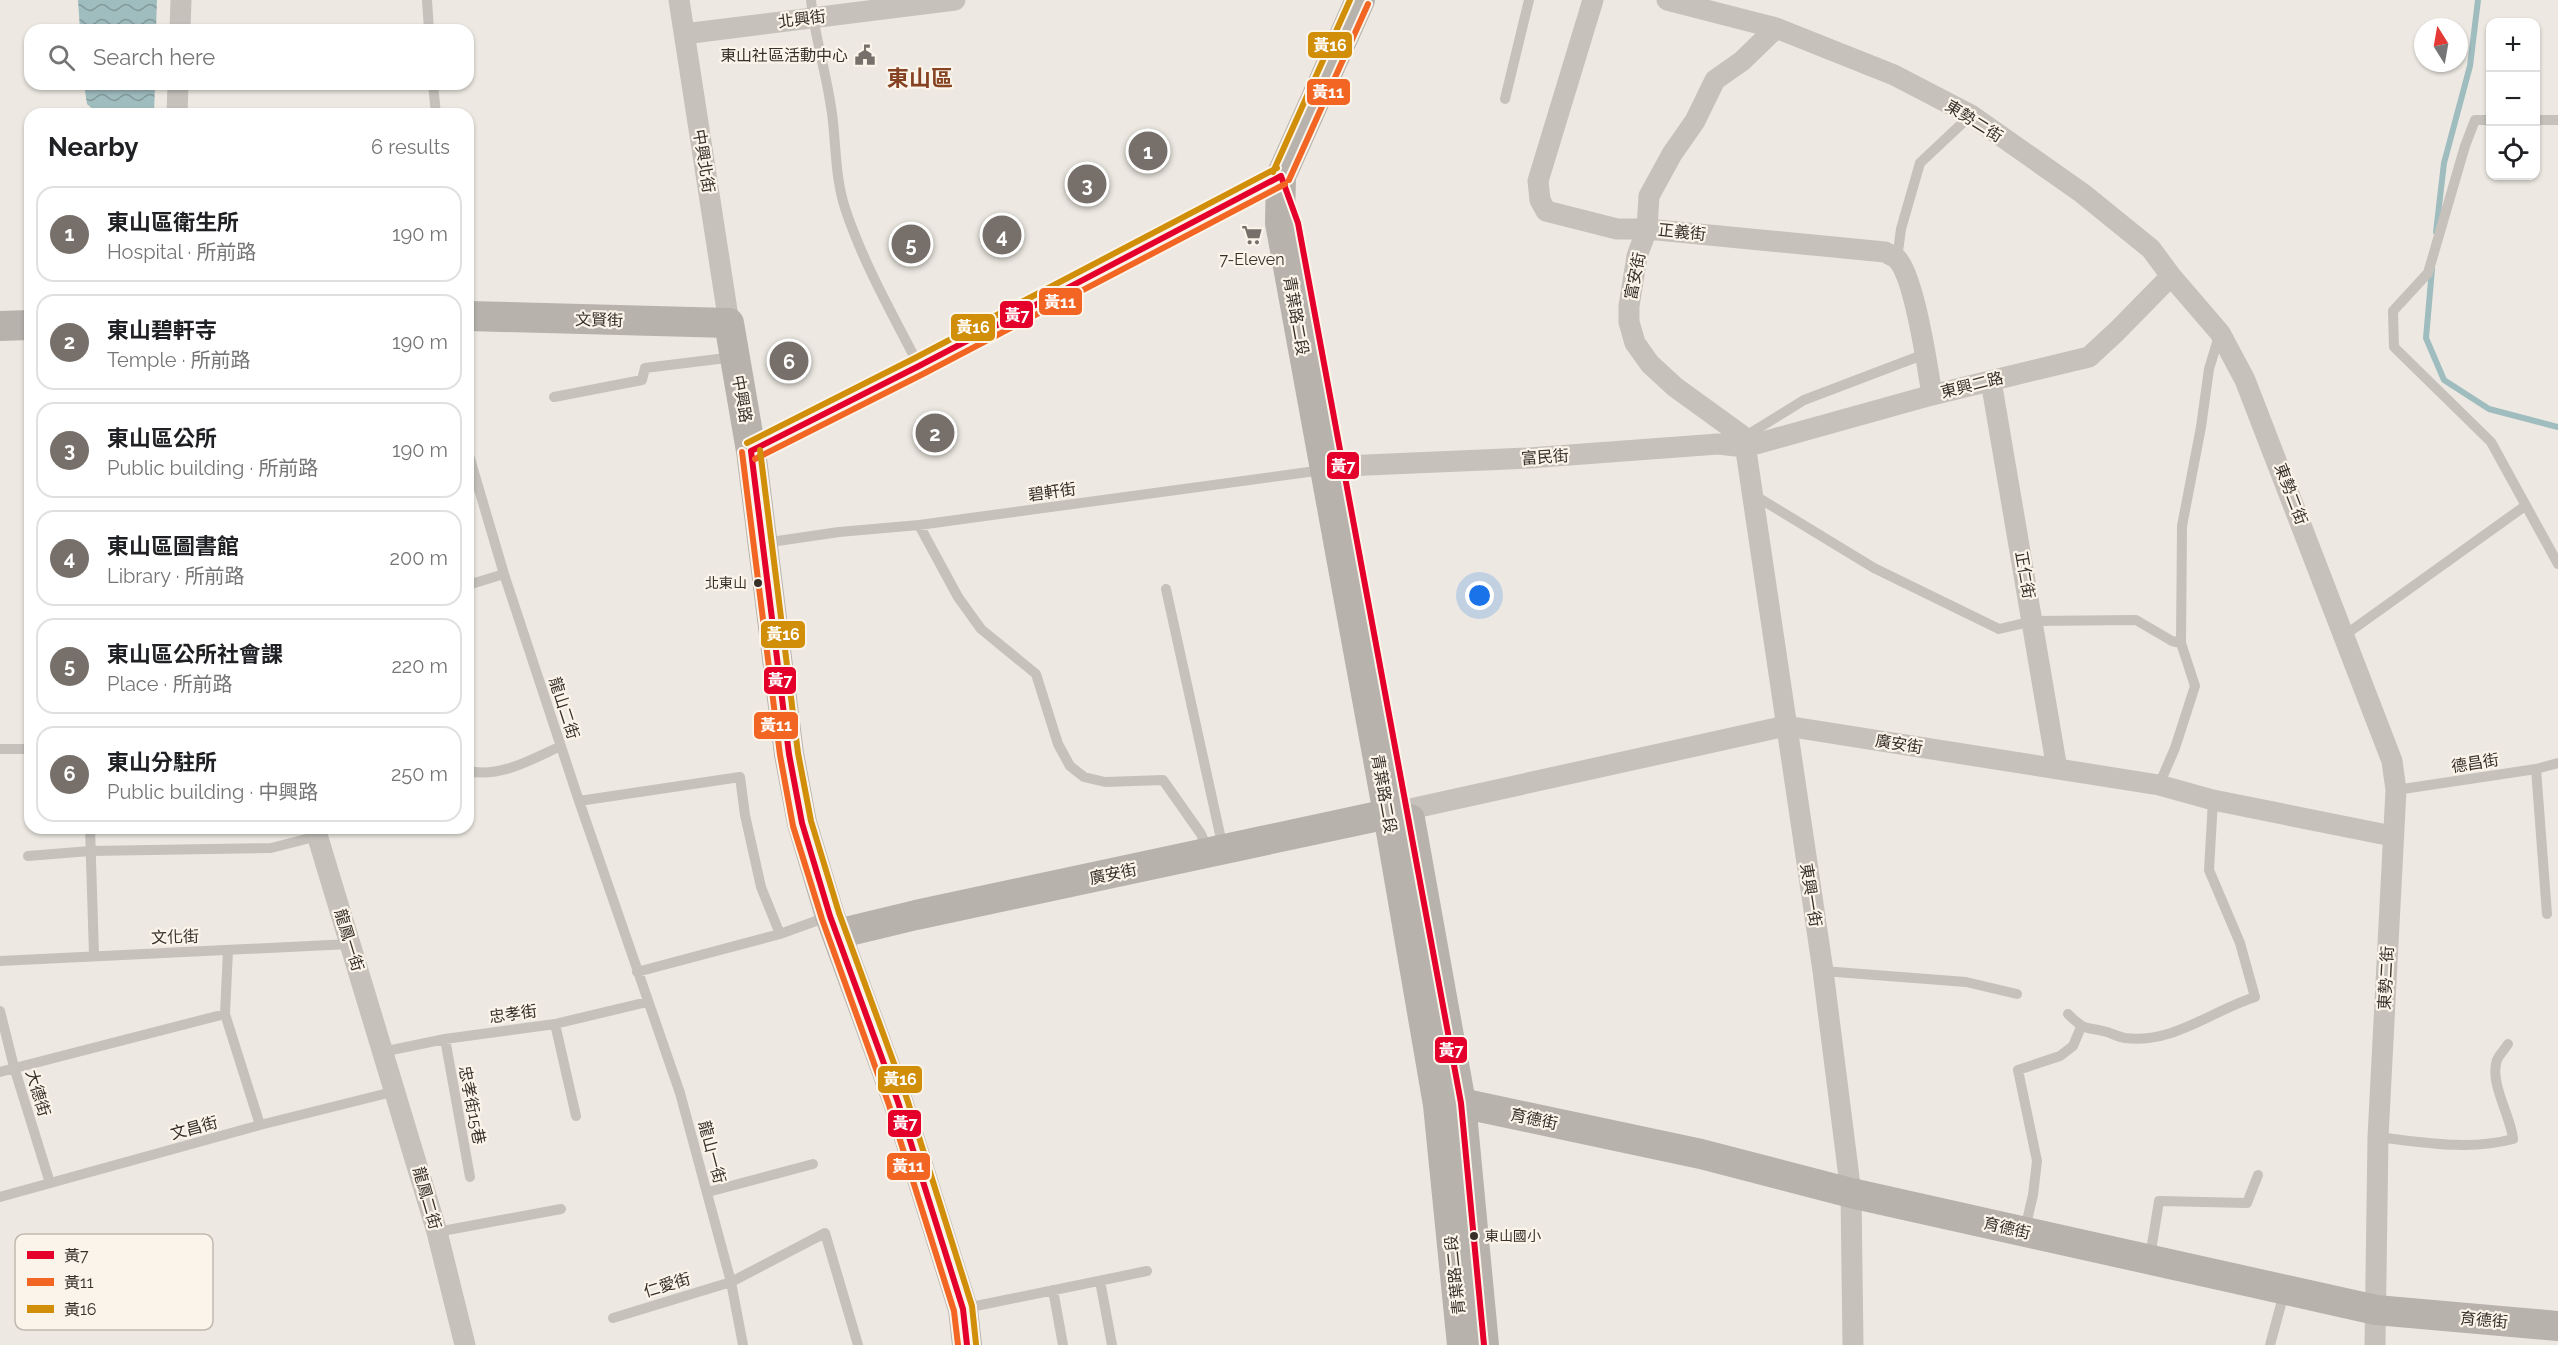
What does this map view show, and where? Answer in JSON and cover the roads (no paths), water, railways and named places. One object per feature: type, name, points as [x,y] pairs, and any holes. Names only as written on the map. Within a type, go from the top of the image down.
[{"type":"street","points":[[180,24],[181,0]]},
{"type":"street","name":"中興北街","points":[[679,0],[729,323]]},
{"type":"street","name":"北興街","points":[[684,34],[812,9],[955,0]]},
{"type":"street","points":[[751,451],[919,366],[1281,176],[1360,0]]},
{"type":"street","name":"正義街","points":[[1593,0],[1538,181],[1540,200],[1546,211],[1617,230],[1647,229],[1885,252],[1897,259]]},
{"type":"street","name":"東勢二街","points":[[1667,0],[1776,28],[1894,75],[1971,115],[2082,193],[2151,249],[2220,333],[2245,380],[2392,761],[2396,790],[2378,1137],[2375,1345]]},
{"type":"street","name":"富安街","points":[[1745,442],[1675,387],[1650,364],[1635,343],[1629,322],[1629,306],[1637,256],[1647,229],[1649,196],[1672,154],[1695,121],[1715,80],[1742,61],[1776,28]]},
{"type":"street","points":[[177,108],[178,90]]},
{"type":"street","name":"青葉路二段","points":[[1281,176],[1280,223],[1334,468],[1398,812],[1449,1104],[1484,1345]]},
{"type":"street","points":[[1897,259],[1909,284],[1932,395]]},
{"type":"street","name":"東興二路","points":[[1745,442],[2089,357],[2171,276]]},
{"type":"street","name":"文賢街","points":[[474,316],[729,323]]},
{"type":"street","name":"中興路","points":[[729,323],[751,451],[789,754],[802,823],[833,925],[898,1102],[963,1309],[967,1345]]},
{"type":"street","points":[[0,326],[24,325]]},
{"type":"street","name":"正仁街","points":[[1991,381],[2057,769]]},
{"type":"street","name":"富民街","points":[[1334,468],[1529,458],[1745,442]]},
{"type":"street","name":"東興一街","points":[[1745,442],[1823,971],[1851,1193],[1852,1345]]},
{"type":"street","name":"廣安街","points":[[833,925],[916,915],[1216,852],[1786,726],[2159,785],[2213,800],[2392,836]]},
{"type":"street","name":"龍鳳一街","points":[[318,834],[382,1052]]},
{"type":"street","name":"龍鳳二街","points":[[382,1052],[396,1091],[437,1232],[465,1345]]},
{"type":"street","name":"青葉路二段","points":[[1449,1104],[1462,1345]]},
{"type":"street","name":"育德街","points":[[1449,1104],[1701,1154],[1851,1193],[2376,1310],[2558,1326]]},
{"type":"lane","points":[[427,0],[429,24]]},
{"type":"lane","points":[[1505,99],[1529,0]]},
{"type":"lane","points":[[812,9],[826,75],[833,122],[834,152],[844,206],[857,242],[919,366]]},
{"type":"lane","points":[[434,90],[435,108]]},
{"type":"lane","points":[[1897,259],[1901,230],[1920,163],[1971,115]]},
{"type":"lane","points":[[2486,120],[2475,120],[2465,146],[2428,273],[2393,311],[2394,347],[2491,442],[2558,564]]},
{"type":"lane","points":[[2540,120],[2558,120]]},
{"type":"lane","points":[[2159,785],[2175,748],[2195,686],[2181,643],[2182,526],[2201,427],[2209,369],[2220,333]]},
{"type":"lane","points":[[1745,442],[1804,400],[1925,354]]},
{"type":"lane","points":[[554,397],[642,380],[645,368],[735,357]]},
{"type":"lane","name":"碧軒街","points":[[764,543],[839,532],[919,525],[1334,468]]},
{"type":"lane","name":"龍山二街","points":[[474,472],[504,574],[637,972]]},
{"type":"lane","points":[[1754,495],[1874,568],[1999,629],[2033,621],[2136,621],[2172,641],[2181,643]]},
{"type":"lane","points":[[2345,635],[2525,506]]},
{"type":"lane","points":[[919,525],[952,587],[981,629],[1036,674],[1058,744],[1070,766],[1084,777],[1105,782],[1163,780],[1216,852]]},
{"type":"lane","points":[[474,583],[504,574]]},
{"type":"lane","points":[[1166,589],[1216,852]]},
{"type":"lane","points":[[474,772],[481,774],[515,768],[561,746]]},
{"type":"lane","points":[[0,749],[24,749]]},
{"type":"lane","name":"德昌街","points":[[2396,790],[2536,769],[2558,763]]},
{"type":"lane","points":[[2536,769],[2547,914]]},
{"type":"lane","points":[[579,801],[740,777],[745,815],[761,887],[780,934]]},
{"type":"lane","points":[[2067,1014],[2081,1028],[2125,1038],[2164,1036],[2189,1027],[2232,1005],[2255,998],[2240,943],[2209,870],[2213,800]]},
{"type":"lane","points":[[90,834],[94,955]]},
{"type":"lane","points":[[28,856],[90,851],[272,848],[311,834]]},
{"type":"lane","points":[[637,972],[780,934],[833,925]]},
{"type":"lane","name":"文化街","points":[[0,961],[350,944]]},
{"type":"lane","points":[[228,950],[225,1014],[260,1125]]},
{"type":"lane","points":[[1823,971],[1966,982],[2017,994]]},
{"type":"lane","name":"龍山一街","points":[[637,972],[680,1094],[708,1192],[731,1282],[743,1345]]},
{"type":"lane","name":"忠孝街","points":[[382,1052],[445,1039],[555,1024],[647,1002]]},
{"type":"lane","name":"大德街","points":[[0,1011],[14,1067],[50,1183]]},
{"type":"lane","points":[[0,1072],[225,1014]]},
{"type":"lane","points":[[555,1024],[576,1116]]},
{"type":"lane","points":[[2024,1232],[2033,1195],[2037,1161],[2018,1070],[2060,1056],[2073,1046],[2081,1028]]},
{"type":"lane","name":"忠孝街15巷","points":[[445,1039],[470,1177]]},
{"type":"lane","points":[[2378,1137],[2459,1145],[2497,1143],[2513,1138],[2512,1129],[2502,1105],[2497,1076],[2497,1059],[2508,1044]]},
{"type":"lane","name":"文昌街","points":[[0,1197],[260,1125],[396,1091]]},
{"type":"lane","points":[[708,1192],[813,1164]]},
{"type":"lane","points":[[2149,1260],[2159,1201],[2247,1203],[2258,1175]]},
{"type":"lane","points":[[437,1232],[561,1209]]},
{"type":"lane","name":"仁愛街","points":[[613,1318],[731,1282],[825,1233],[858,1345]]},
{"type":"lane","points":[[963,1309],[1147,1272]]},
{"type":"lane","points":[[1100,1281],[1112,1345]]},
{"type":"lane","points":[[1053,1290],[1063,1345]]},
{"type":"lane","points":[[2270,1345],[2285,1290]]},
{"type":"water","points":[[78,0],[157,0],[156,24],[80,24]]},
{"type":"water","points":[[85,90],[155,90],[154,108],[91,108],[87,104]]},
{"type":"waterway","points":[[2436,232],[2444,163],[2470,66],[2478,0]]},
{"type":"waterway","points":[[2432,269],[2426,338],[2444,380],[2489,409],[2558,427]]},
{"type":"place","name":"東山社區活動中心","points":[[865,55]]},
{"type":"place","name":"東山區衛生所","points":[[1148,151]]},
{"type":"place","name":"東山區公所","points":[[1087,184]]},
{"type":"place","name":"東山區圖書館","points":[[1002,235]]},
{"type":"place","name":"7-Eleven","points":[[1252,235]]},
{"type":"place","name":"東山區公所社會課","points":[[911,244]]},
{"type":"place","name":"東山分駐所","points":[[789,361]]},
{"type":"place","name":"東山碧軒寺","points":[[935,433]]},
{"type":"place","name":"北東山","points":[[758,583]]},
{"type":"place","name":"東山國小","points":[[1474,1236]]},
{"type":"district","name":"東山區","points":[[920,78]]}]
